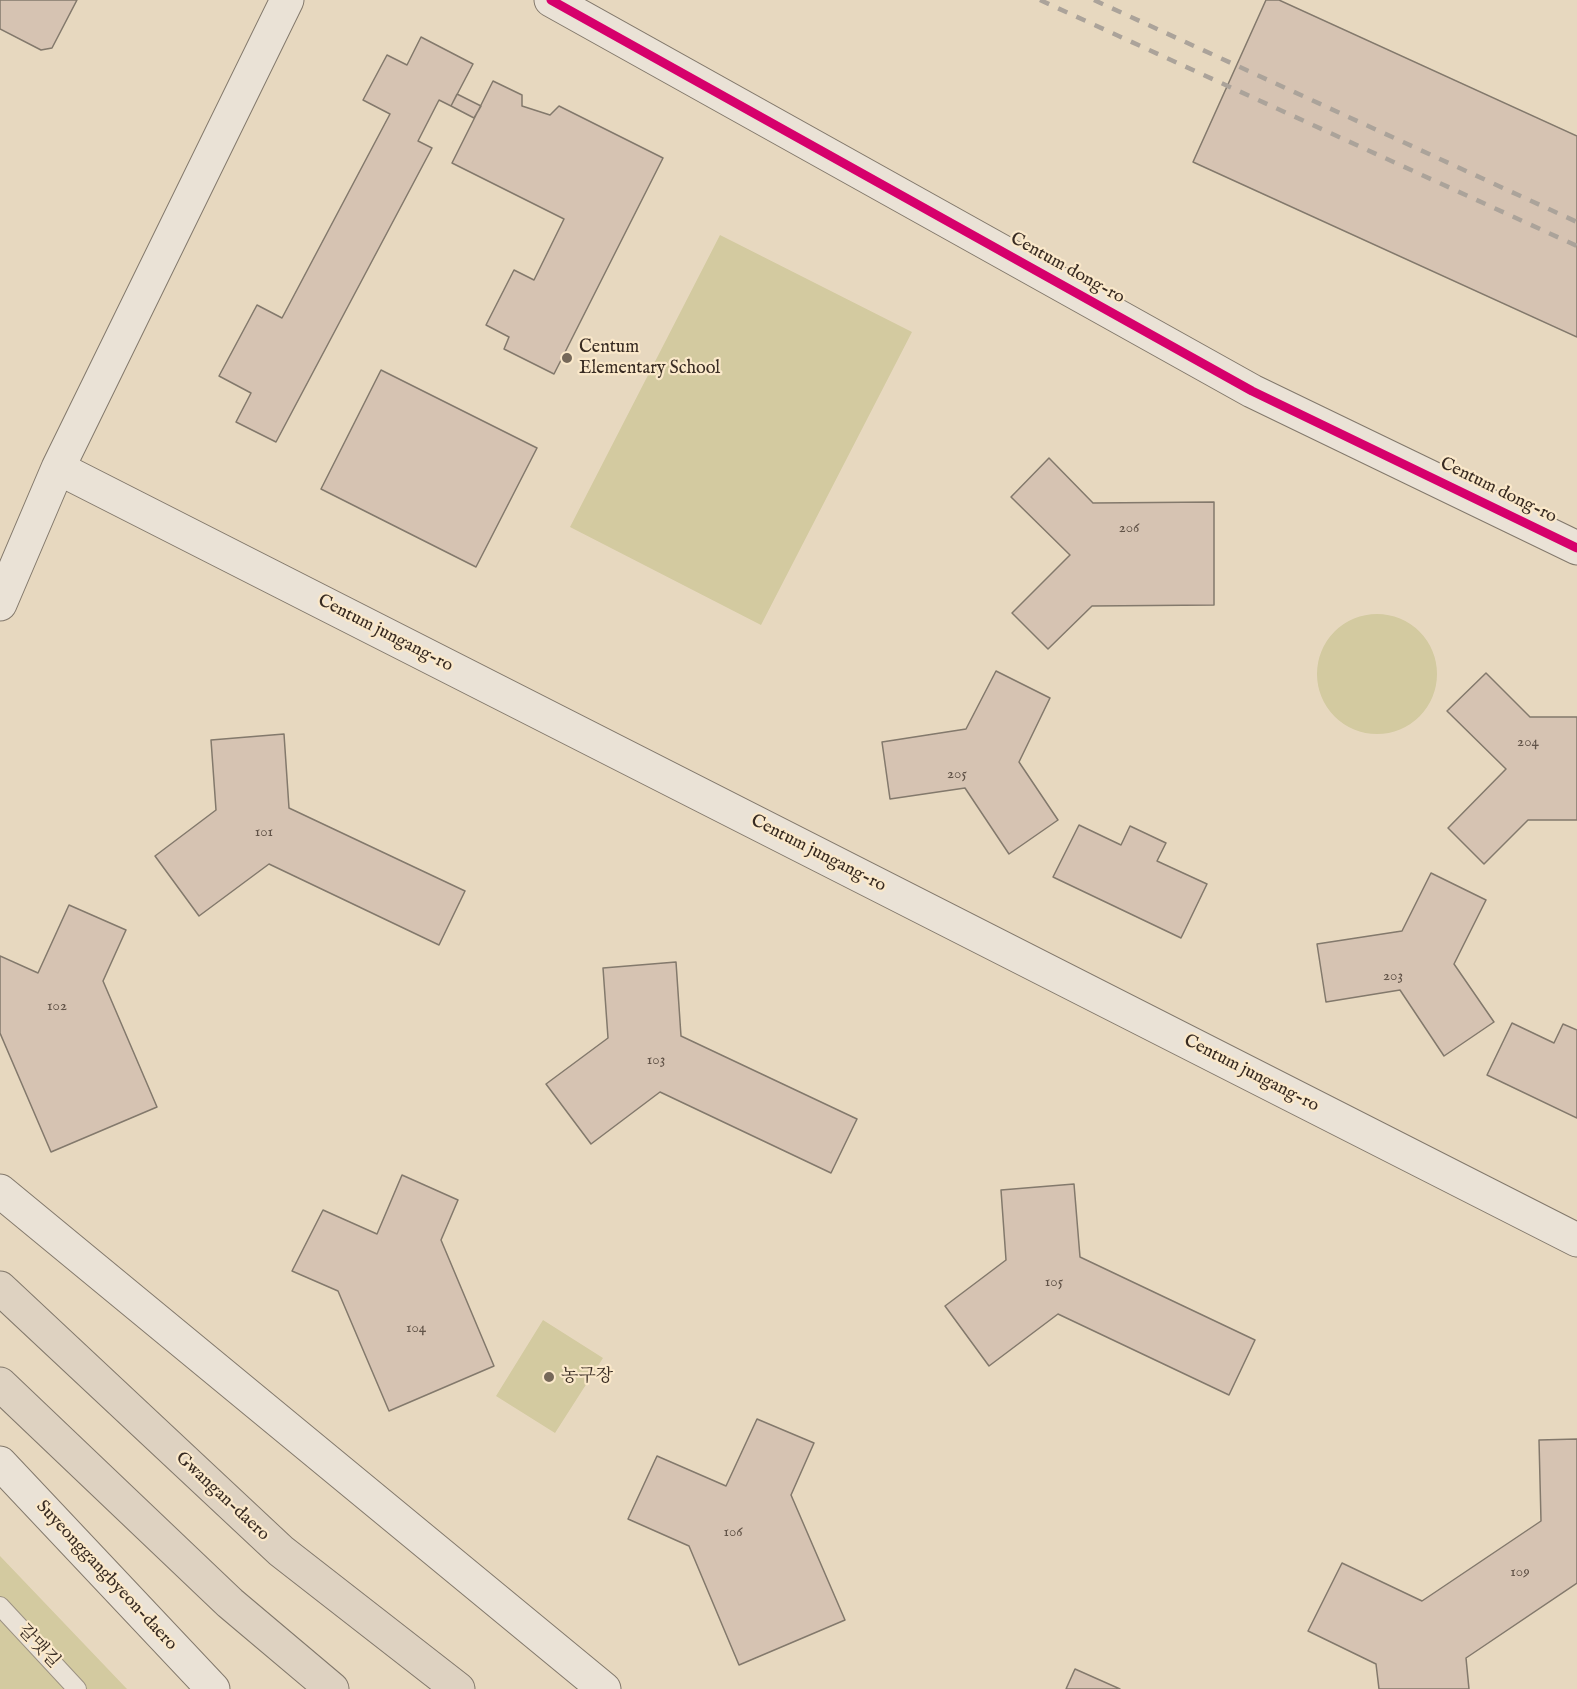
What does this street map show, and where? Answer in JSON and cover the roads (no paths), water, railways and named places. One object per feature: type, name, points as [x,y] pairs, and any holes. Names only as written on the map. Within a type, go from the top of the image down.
[{"type":"highway","name":"Gwangan-daero","points":[[0,1288],[281,1551],[458,1689]]},
{"type":"highway","points":[[0,1384],[230,1603],[332,1689]]},
{"type":"main road","points":[[0,604],[58,468],[287,0]]},
{"type":"main road","name":"Centum dong-ro","points":[[551,0],[1252,391],[1577,548]]},
{"type":"main road","name":"Centum jungang-ro","points":[[58,468],[1577,1240]]},
{"type":"main road","points":[[0,1191],[604,1689]]},
{"type":"main road","name":"Suyeonggangbyeon-daero","points":[[0,1463],[213,1689]]},
{"type":"lane","name":"갈맷길","points":[[0,1606],[76,1689]]},
{"type":"railway","points":[[1040,0],[1577,246]]},
{"type":"railway","points":[[1094,0],[1577,222]]},
{"type":"place","name":"Centum Elementary School","points":[[567,358]]},
{"type":"place","name":"농구장","points":[[549,1377]]}]
